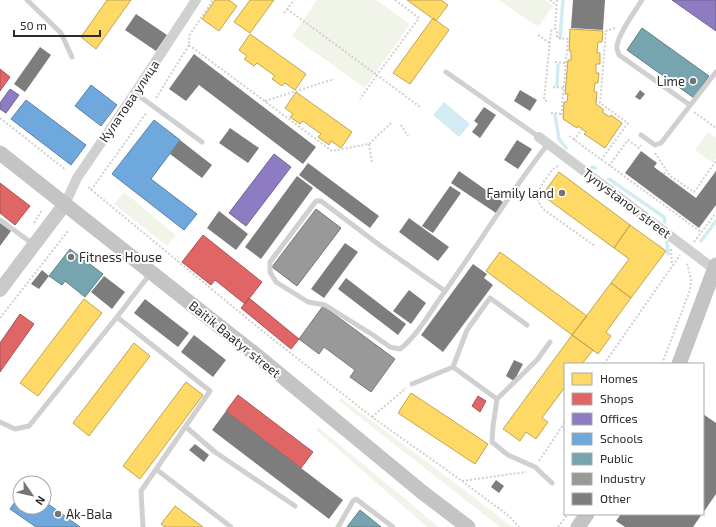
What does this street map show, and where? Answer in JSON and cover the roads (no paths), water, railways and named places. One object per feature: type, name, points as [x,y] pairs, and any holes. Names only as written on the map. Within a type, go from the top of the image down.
[{"type":"main road","name":"Baitik Baatyr street","points":[[0,153],[256,355],[422,492],[468,527]]},
{"type":"main road","points":[[0,290],[65,204]]},
{"type":"main road","points":[[679,363],[715,267]]},
{"type":"street","name":"Кулатова улица","points":[[65,204],[77,178],[196,0]]},
{"type":"street","name":"Tynystanov street","points":[[539,137],[715,267]]},
{"type":"lane","points":[[27,0],[61,33],[72,57]]},
{"type":"lane","points":[[642,0],[626,23],[616,49],[620,55],[689,107]]},
{"type":"lane","points":[[446,72],[539,137]]},
{"type":"lane","points":[[644,137],[655,145],[661,143],[716,72]]},
{"type":"lane","points":[[135,93],[202,142]]},
{"type":"lane","points":[[445,291],[378,244],[321,201],[316,201],[270,262],[270,272],[276,282],[308,302],[325,305],[374,335],[390,347],[400,349],[408,342],[445,291],[478,245],[501,208],[548,144]]},
{"type":"lane","points":[[0,220],[34,244]]},
{"type":"lane","points":[[0,422],[15,429],[29,426],[152,272]]},
{"type":"lane","points":[[412,384],[453,367],[467,330],[490,298],[527,325]]},
{"type":"lane","points":[[117,317],[210,391],[141,491],[142,527]]},
{"type":"lane","points":[[550,342],[537,360],[497,399],[492,426],[492,442],[508,454],[535,467],[552,483]]},
{"type":"lane","points":[[453,367],[497,399]]},
{"type":"lane","points":[[186,427],[215,452],[295,506]]},
{"type":"lane","points":[[156,469],[231,527]]},
{"type":"lane","points":[[338,527],[353,501],[356,499],[393,527]]},
{"type":"water","points":[[444,102],[470,124],[459,137],[433,115]]},
{"type":"waterway","points":[[560,38],[563,0]]},
{"type":"waterway","points":[[557,86],[558,65]]},
{"type":"waterway","points":[[555,115],[559,139],[566,148]]},
{"type":"waterway","points":[[609,179],[664,217],[665,222]]},
{"type":"waterway","points":[[701,241],[716,221]]},
{"type":"waterway","points":[[667,242],[668,254]]},
{"type":"place","name":"Lime","points":[[693,81]]},
{"type":"place","name":"Family land","points":[[562,193]]},
{"type":"place","name":"Fitness House","points":[[71,257]]},
{"type":"place","name":"Ak-Bala","points":[[58,514]]}]
